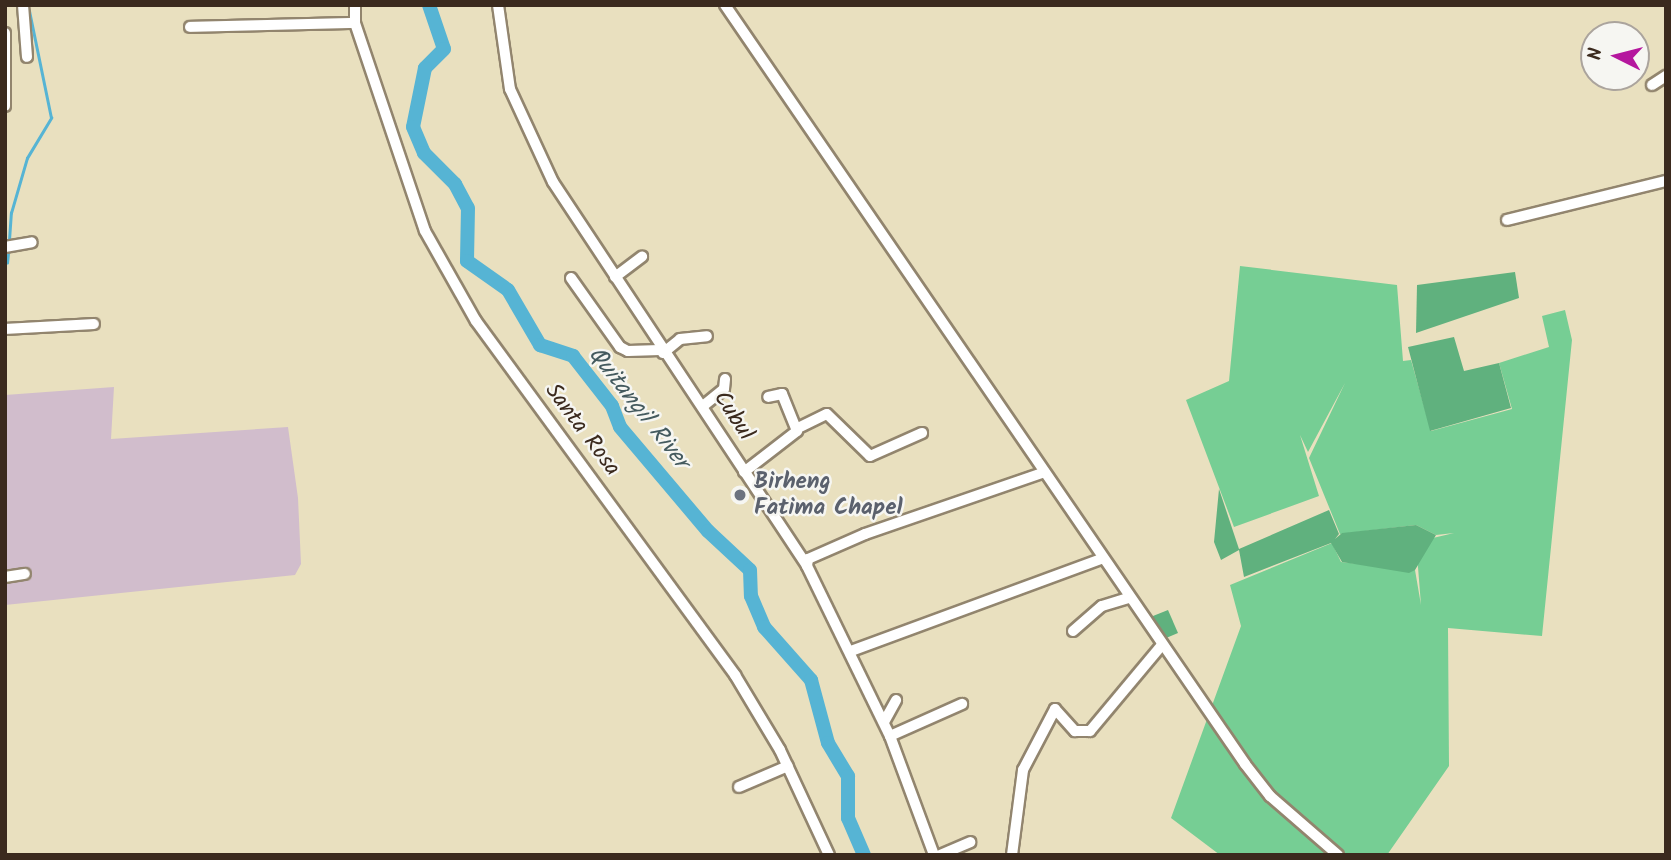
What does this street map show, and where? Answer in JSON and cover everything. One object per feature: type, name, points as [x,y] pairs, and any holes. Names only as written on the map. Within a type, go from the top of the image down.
[{"type":"street","points":[[23,5],[27,57]]},
{"type":"street","name":"Santa Rosa","points":[[355,5],[355,23],[425,231],[476,321],[572,448],[653,567],[706,632],[788,766],[829,855]]},
{"type":"street","name":"Cubul","points":[[498,5],[510,89],[554,181],[662,351],[703,406],[807,566],[884,722],[934,855]]},
{"type":"street","points":[[725,5],[1161,646],[1270,796],[1338,855]]},
{"type":"street","points":[[190,27],[355,23]]},
{"type":"street","points":[[5,33],[5,106]]},
{"type":"street","points":[[1652,85],[1666,76]]},
{"type":"street","points":[[1507,220],[1666,181]]},
{"type":"street","points":[[5,247],[32,242]]},
{"type":"street","points":[[615,277],[642,257]]},
{"type":"street","points":[[571,278],[620,347],[628,351],[662,351],[680,338],[707,336]]},
{"type":"street","points":[[5,329],[94,324]]},
{"type":"street","points":[[703,406],[724,389],[725,379]]},
{"type":"street","points":[[768,397],[782,394],[796,429]]},
{"type":"street","points":[[744,472],[796,429],[827,414],[870,456],[922,433]]},
{"type":"street","points":[[807,566],[808,559],[865,534],[1045,472]]},
{"type":"street","points":[[851,651],[1101,559]]},
{"type":"street","points":[[5,577],[25,574]]},
{"type":"street","points":[[1073,631],[1102,606],[1128,598]]},
{"type":"street","points":[[1012,855],[1023,770],[1055,709],[1075,731],[1090,732],[1161,646]]},
{"type":"street","points":[[884,722],[896,700]]},
{"type":"street","points":[[890,736],[962,704]]},
{"type":"street","points":[[739,787],[788,766]]},
{"type":"street","points":[[940,855],[970,842]]},
{"type":"shaded area","points":[[114,387],[111,439],[288,427],[298,498],[301,564],[295,575],[5,605],[5,395]]},
{"type":"green space","points":[[1240,266],[1397,285],[1403,361],[1411,360],[1431,431],[1512,409],[1499,363],[1549,347],[1542,316],[1565,310],[1572,340],[1542,636],[1448,628],[1449,766],[1387,855],[1220,855],[1171,818],[1241,626],[1230,585],[1332,543],[1341,562],[1415,570],[1421,605],[1416,542],[1454,533],[1436,535],[1416,525],[1340,534],[1309,458],[1345,383],[1308,452],[1300,435],[1319,496],[1234,527],[1186,400],[1229,381]]},
{"type":"green space","points":[[1515,272],[1519,298],[1416,333],[1417,285]]},
{"type":"green space","points":[[1454,337],[1464,371],[1499,363],[1511,408],[1430,431],[1408,347]]},
{"type":"green space","points":[[1219,489],[1239,549],[1329,510],[1339,534],[1335,539],[1342,533],[1416,525],[1436,535],[1415,570],[1409,573],[1342,562],[1331,543],[1244,577],[1239,550],[1221,560],[1214,542]]},
{"type":"green space","points":[[1168,610],[1178,633],[1159,641],[1143,620]]},
{"type":"waterway","name":"Quitangil River","points":[[429,5],[444,49],[425,68],[413,127],[424,153],[455,184],[468,208],[467,261],[508,290],[540,345],[573,356],[612,406],[620,427],[708,531],[750,570],[751,596],[764,627],[811,680],[828,743],[848,776],[848,818],[864,855]]},
{"type":"waterway","points":[[9,240],[11,213],[27,158],[51,118],[29,11]]},
{"type":"waterway","points":[[7,263],[8,253]]},
{"type":"place","name":"Birheng Fatima Chapel","points":[[740,495]]}]
